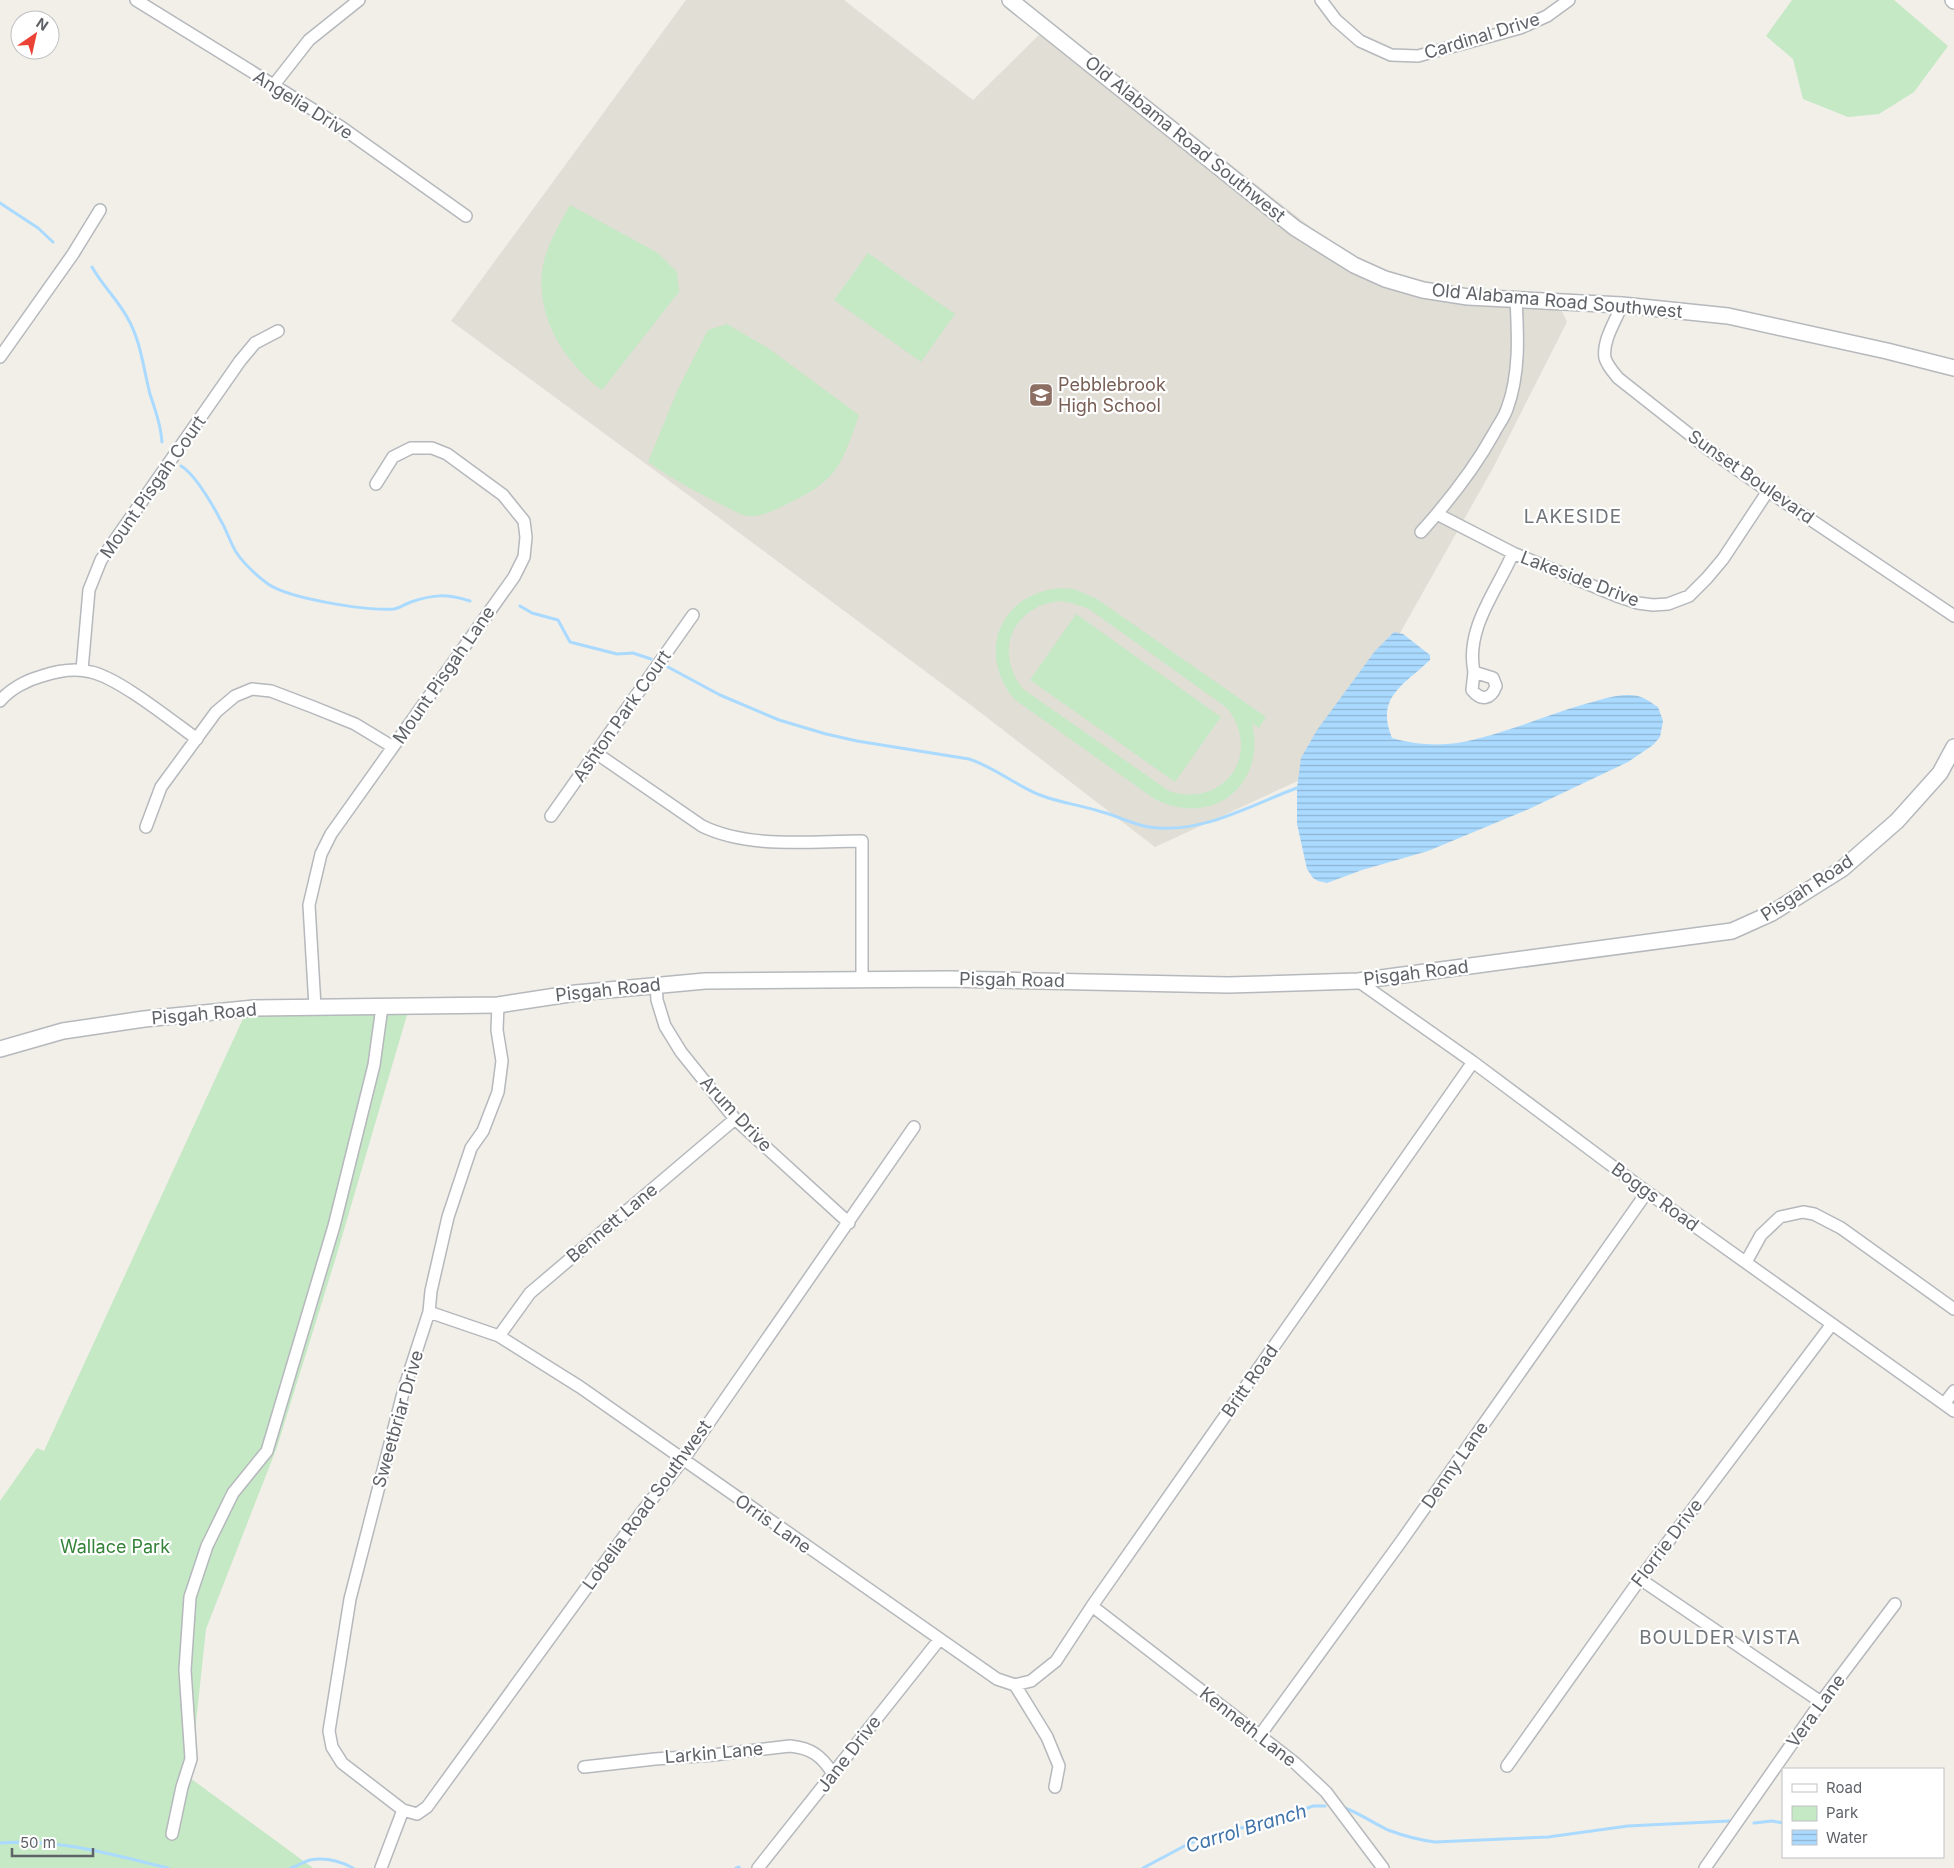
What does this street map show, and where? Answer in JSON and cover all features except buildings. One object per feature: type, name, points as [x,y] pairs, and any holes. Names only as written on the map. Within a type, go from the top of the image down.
[{"type":"street","name":"Angelia Drive","points":[[136,0],[341,127],[466,216]]},
{"type":"street","points":[[273,86],[309,40],[359,0]]},
{"type":"street","name":"Old Alabama Road Southwest","points":[[1010,0],[1291,224],[1354,265],[1385,279],[1423,290],[1468,297],[1622,305],[1728,316],[1887,351],[1954,368]]},
{"type":"street","name":"Cardinal Drive","points":[[1321,0],[1336,20],[1360,41],[1391,55],[1418,56],[1520,28],[1547,16],[1569,0]]},
{"type":"street","points":[[0,356],[73,254],[100,210]]},
{"type":"street","points":[[1421,532],[1450,499],[1486,447],[1506,410],[1517,363],[1519,344],[1516,299]]},
{"type":"street","name":"Sunset Boulevard","points":[[1622,305],[1608,336],[1605,348],[1605,358],[1608,366],[1618,378],[1708,449],[1954,616]]},
{"type":"street","name":"Mount Pisgah Court","points":[[82,670],[88,590],[101,560],[240,361],[255,343],[278,331]]},
{"type":"street","name":"Mount Pisgah Lane","points":[[315,1007],[309,905],[321,854],[332,834],[514,577],[524,557],[526,537],[524,521],[503,495],[447,454],[432,448],[411,448],[393,457],[376,484]]},
{"type":"street","name":"Lakeside Drive","points":[[1437,514],[1513,553],[1591,586],[1638,603],[1653,605],[1676,602],[1689,596],[1723,559],[1768,491]]},
{"type":"street","points":[[1474,672],[1472,652],[1480,620],[1513,553]]},
{"type":"street","name":"Ashton Park Court","points":[[551,816],[693,615]]},
{"type":"street","points":[[0,701],[16,687],[34,678],[52,673],[82,670],[93,672],[119,684],[197,740]]},
{"type":"street","points":[[146,827],[161,786],[216,712],[236,696],[252,689],[271,691],[313,706],[355,724],[393,747]]},
{"type":"street","name":"Pisgah Road","points":[[0,1049],[63,1031],[144,1019],[254,1008],[498,1005],[576,992],[656,984],[758,980],[950,978],[1228,985],[1358,981],[1732,931],[1772,913],[1842,869],[1897,821],[1940,774],[1954,747]]},
{"type":"street","points":[[596,753],[702,826],[720,834],[751,841],[862,841],[862,979]]},
{"type":"street","name":"Boggs Road","points":[[1358,981],[1473,1062],[1647,1192],[1954,1411]]},
{"type":"street","name":"Arum Drive","points":[[656,984],[657,1000],[666,1026],[680,1052],[735,1119],[849,1223]]},
{"type":"street","name":"Sweetbriar Drive","points":[[403,1810],[342,1763],[332,1747],[329,1731],[350,1599],[404,1389],[429,1312],[431,1291],[448,1217],[471,1148],[483,1131],[498,1092],[502,1061],[497,1030],[498,1005]]},
{"type":"street","points":[[172,1834],[182,1786],[191,1759],[185,1670],[190,1597],[207,1546],[233,1493],[267,1452],[334,1226],[374,1065],[382,1007]]},
{"type":"street","name":"Britt Road","points":[[1015,1685],[1032,1681],[1056,1661],[1092,1606],[1473,1062]]},
{"type":"street","name":"Bennett Lane","points":[[499,1336],[530,1293],[735,1119]]},
{"type":"street","name":"Lobelia Road Southwest","points":[[403,1810],[417,1814],[427,1807],[641,1513],[682,1460],[849,1223],[914,1127]]},
{"type":"street","name":"Denny Lane","points":[[1260,1735],[1400,1543],[1647,1192]]},
{"type":"street","points":[[1746,1262],[1761,1235],[1780,1217],[1803,1212],[1814,1214],[1841,1228],[1954,1310]]},
{"type":"street","name":"Orris Lane","points":[[429,1312],[499,1336],[580,1387],[938,1640],[997,1679],[1015,1685]]},
{"type":"street","name":"Florrie Drive","points":[[1507,1766],[1640,1579],[1832,1324]]},
{"type":"street","points":[[1944,1404],[1954,1391]]},
{"type":"street","points":[[1640,1579],[1821,1702]]},
{"type":"street","name":"Vera Lane","points":[[1705,1868],[1821,1702],[1895,1604]]},
{"type":"street","name":"Kenneth Lane","points":[[1092,1606],[1295,1763],[1326,1792],[1383,1868]]},
{"type":"street","name":"Jane Drive","points":[[758,1868],[938,1640]]},
{"type":"street","points":[[1015,1685],[1047,1737],[1059,1766],[1055,1787]]},
{"type":"street","name":"Larkin Lane","points":[[584,1768],[654,1758],[732,1753],[790,1746],[803,1748],[818,1754],[826,1762],[833,1774]]},
{"type":"street","points":[[381,1868],[403,1810]]},
{"type":"shaded area","name":"Pebblebrook High School","points":[[686,0],[844,0],[973,100],[1050,24],[1363,268],[1449,291],[1559,305],[1567,322],[1493,468],[1343,730],[1302,779],[1155,847],[972,706],[451,321]]},
{"type":"green space","points":[[1792,0],[1894,0],[1948,46],[1914,92],[1879,114],[1848,117],[1803,99],[1793,59],[1766,36]]},
{"type":"green space","points":[[570,205],[658,253],[677,272],[679,292],[602,390],[588,379],[563,351],[547,317],[543,298],[541,280],[546,254],[555,232]]},
{"type":"green space","points":[[868,253],[955,314],[921,362],[834,300]]},
{"type":"green space","points":[[727,324],[768,348],[859,415],[847,448],[835,471],[827,480],[802,496],[772,511],[754,516],[746,516],[736,512],[685,485],[648,462],[678,389],[708,330]]},
{"type":"green space","points":[[1061,588],[1074,589],[1097,599],[1266,717],[1259,728],[1252,723],[1254,746],[1251,766],[1242,783],[1230,796],[1213,805],[1195,808],[1174,806],[1153,798],[1014,699],[1003,681],[997,663],[996,645],[1000,628],[1009,613],[1023,601],[1040,592]],"holes":[[[1061,601],[1089,609],[1227,708],[1237,726],[1241,743],[1239,759],[1232,774],[1221,785],[1206,792],[1189,794],[1169,791],[1023,689],[1014,674],[1010,660],[1009,646],[1013,632],[1020,621],[1031,611],[1044,604]]]},
{"type":"green space","points":[[1076,614],[1221,717],[1175,782],[1030,680]]},
{"type":"green space","name":"Wallace Park","points":[[409,1008],[336,1257],[277,1447],[206,1629],[190,1778],[313,1868],[0,1868],[0,1501],[37,1448],[44,1451],[247,1010]]},
{"type":"water","points":[[1394,632],[1403,634],[1430,655],[1430,660],[1402,685],[1390,702],[1387,712],[1392,738],[1424,744],[1457,743],[1505,731],[1585,704],[1624,695],[1641,697],[1658,707],[1663,721],[1660,737],[1653,745],[1628,762],[1529,809],[1428,851],[1362,870],[1327,883],[1318,881],[1313,878],[1307,869],[1297,824],[1297,788],[1301,758],[1317,730],[1375,651]]},
{"type":"waterway","points":[[0,203],[38,228],[53,242]]},
{"type":"waterway","points":[[92,267],[123,310],[136,335],[159,423],[162,442]]},
{"type":"waterway","points":[[181,466],[204,491],[239,556],[246,565],[268,584],[293,595],[329,603],[366,608],[394,609],[434,596],[447,596],[470,601]]},
{"type":"waterway","points":[[520,606],[532,613],[558,620],[570,642],[617,654],[633,653],[651,659]]},
{"type":"waterway","points":[[668,667],[720,695],[779,720],[857,741],[969,759],[1040,795],[1149,827],[1187,827],[1206,823],[1297,788]]},
{"type":"waterway","name":"Carrol Branch","points":[[1143,1868],[1190,1843],[1220,1832],[1267,1823],[1313,1806],[1325,1806]]},
{"type":"waterway","points":[[1345,1808],[1388,1830],[1412,1838],[1435,1842],[1548,1837],[1628,1826],[1729,1821]]},
{"type":"waterway","points":[[1754,1823],[1772,1821],[1782,1823]]},
{"type":"waterway","points":[[0,1843],[22,1842],[64,1845],[168,1868]]},
{"type":"waterway","points":[[291,1868],[310,1860],[321,1859],[343,1863],[353,1868]]},
{"type":"place","name":"Pebblebrook High School","points":[[1041,395]]},
{"type":"district","name":"LAKESIDE","points":[[1573,516]]},
{"type":"district","name":"BOULDER VISTA","points":[[1720,1637]]}]
